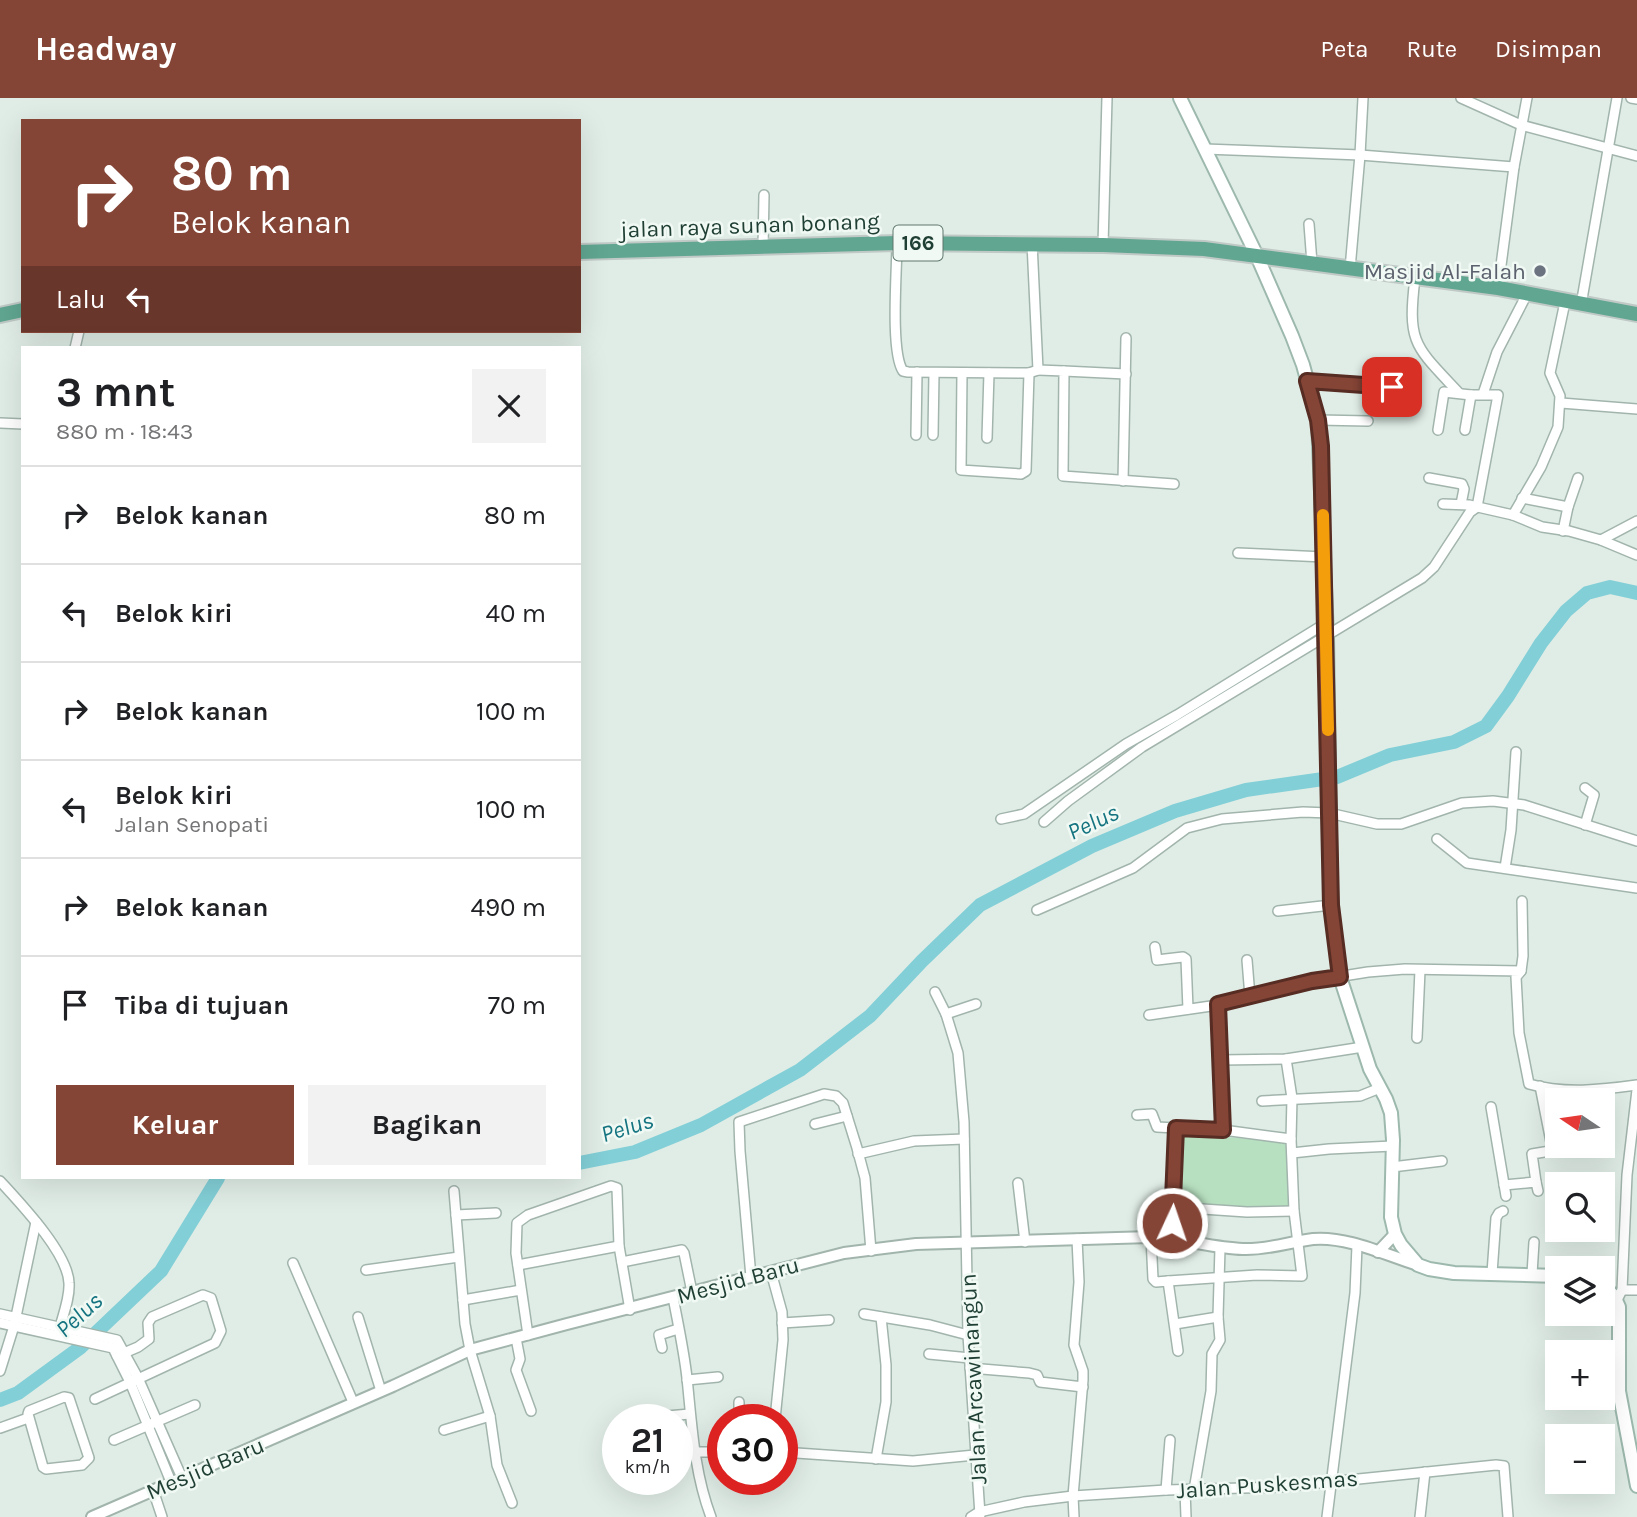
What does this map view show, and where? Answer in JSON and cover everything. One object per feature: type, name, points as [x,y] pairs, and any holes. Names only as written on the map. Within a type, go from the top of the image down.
[{"type":"main road","points":[[1180,98],[1257,256],[1292,336],[1318,420],[1326,630],[1331,905],[1340,977],[1363,1047],[1391,1113],[1391,1217],[1395,1234],[1418,1265],[1454,1273],[1545,1275]]},
{"type":"main road","name":"jalan raya sunan bonang","points":[[581,252],[897,243],[1032,243],[1204,249],[1257,256]]},
{"type":"main road","name":"166","points":[[1257,256],[1498,288],[1565,302],[1582,300],[1637,314]]},
{"type":"main road","points":[[0,315],[21,310]]},
{"type":"main road","points":[[1615,1293],[1619,1295],[1620,1314],[1619,1391],[1637,1486]]},
{"type":"street","points":[[1103,245],[1107,98]]},
{"type":"street","points":[[1350,269],[1363,98]]},
{"type":"street","points":[[1461,98],[1521,125],[1637,156]]},
{"type":"street","points":[[1498,288],[1514,167],[1527,98]]},
{"type":"street","points":[[1582,300],[1617,98]]},
{"type":"street","points":[[1631,98],[1637,99]]},
{"type":"street","points":[[1205,149],[1360,155],[1514,167]]},
{"type":"street","points":[[763,247],[764,195]]},
{"type":"street","points":[[1309,224],[1312,263]]},
{"type":"street","points":[[897,243],[898,358],[904,370],[934,373],[1064,371],[1126,374]]},
{"type":"street","points":[[962,373],[961,470],[1021,474],[1026,471],[1033,372],[1032,243]]},
{"type":"street","points":[[1415,278],[1411,314],[1416,341],[1429,361],[1459,393]]},
{"type":"street","points":[[1483,394],[1497,352],[1527,294]]},
{"type":"street","points":[[1513,515],[1558,427],[1561,403],[1550,373],[1565,302]]},
{"type":"street","points":[[1123,481],[1126,338]]},
{"type":"street","points":[[1064,371],[1063,476],[1174,484]]},
{"type":"street","points":[[916,435],[917,372]]},
{"type":"street","points":[[933,435],[934,373]]},
{"type":"street","points":[[987,438],[989,373]]},
{"type":"street","points":[[1307,381],[1416,388]]},
{"type":"street","points":[[1438,430],[1444,392],[1498,394],[1468,505]]},
{"type":"street","points":[[1465,430],[1471,395]]},
{"type":"street","points":[[1561,403],[1637,409]]},
{"type":"street","points":[[1318,420],[1368,421]]},
{"type":"street","points":[[0,423],[21,424]]},
{"type":"street","points":[[1001,819],[1016,818],[1024,814],[1126,744],[1428,573],[1470,512],[1462,484],[1429,478]]},
{"type":"street","points":[[1563,531],[1577,478]]},
{"type":"street","points":[[1522,498],[1568,507]]},
{"type":"street","points":[[1443,504],[1468,505],[1513,515],[1542,527],[1601,540],[1637,555]]},
{"type":"street","points":[[1601,540],[1637,521]]},
{"type":"street","points":[[1238,554],[1324,557]]},
{"type":"street","points":[[1044,822],[1142,747],[1326,630]]},
{"type":"street","points":[[1505,868],[1516,752]]},
{"type":"street","points":[[1586,788],[1594,795],[1586,825]]},
{"type":"street","points":[[1037,910],[1133,869],[1173,836],[1198,824],[1269,814],[1329,821],[1401,824],[1462,803],[1493,801],[1513,803],[1637,841]]},
{"type":"street","points":[[1437,839],[1464,862],[1637,888]]},
{"type":"street","points":[[1522,901],[1523,956],[1516,985],[1519,1033],[1528,1084],[1583,1090],[1637,1088],[1627,1175],[1619,1295],[1637,1290]]},
{"type":"street","points":[[1278,911],[1331,905]]},
{"type":"street","points":[[1155,947],[1157,960],[1183,957],[1186,959],[1188,1009]]},
{"type":"street","points":[[1247,960],[1250,997]]},
{"type":"street","points":[[1149,1015],[1218,1004],[1312,981],[1405,969],[1521,971]]},
{"type":"street","points":[[1417,1038],[1420,970]]},
{"type":"street","name":"Jalan Arcawinangun","points":[[935,992],[946,1014],[958,1053],[964,1139],[968,1335],[976,1516]]},
{"type":"street","points":[[946,1014],[976,1004]]},
{"type":"street","points":[[1218,1004],[1223,1130]]},
{"type":"street","points":[[1221,1060],[1286,1059],[1363,1047]]},
{"type":"street","points":[[1151,1237],[1153,1279],[1156,1282],[1270,1275],[1301,1277],[1294,1210],[1292,1098],[1286,1059]]},
{"type":"street","points":[[1504,1185],[1537,1187],[1532,1154],[1550,1151],[1552,1147],[1539,1087]]},
{"type":"street","points":[[1262,1101],[1360,1096],[1380,1088]]},
{"type":"street","points":[[751,1277],[740,1122],[824,1094],[839,1098],[847,1116],[864,1178],[870,1251]]},
{"type":"street","points":[[1491,1107],[1506,1196]]},
{"type":"street","points":[[1137,1115],[1152,1114],[1157,1127],[1223,1130],[1291,1139]]},
{"type":"street","points":[[815,1124],[847,1116]]},
{"type":"street","points":[[1172,1238],[1176,1128]]},
{"type":"street","points":[[858,1154],[914,1141],[964,1139]]},
{"type":"street","points":[[1292,1153],[1393,1146]]},
{"type":"street","points":[[1392,1167],[1442,1161]]},
{"type":"street","points":[[0,1181],[36,1222],[61,1258],[69,1276],[70,1286],[61,1332]]},
{"type":"street","points":[[1018,1183],[1025,1242]]},
{"type":"street","points":[[528,1335],[515,1229],[520,1219],[611,1186],[617,1188],[620,1246],[630,1310]]},
{"type":"street","points":[[454,1191],[470,1350],[491,1416],[497,1465],[512,1503]]},
{"type":"street","points":[[1173,1207],[1247,1212],[1294,1210]]},
{"type":"street","points":[[1492,1273],[1496,1218],[1503,1211]]},
{"type":"street","points":[[456,1214],[496,1213]]},
{"type":"street","points":[[0,1371],[36,1222]]},
{"type":"street","points":[[1378,1252],[1395,1234]]},
{"type":"street","name":"Mesjid Baru","points":[[92,1517],[470,1350],[844,1253],[916,1244],[1151,1237],[1172,1238],[1220,1248],[1254,1249],[1313,1239],[1357,1246],[1418,1265]]},
{"type":"street","points":[[1074,1517],[1073,1496],[1083,1387],[1083,1371],[1074,1345],[1079,1282],[1077,1239]]},
{"type":"street","points":[[1532,1274],[1534,1242]]},
{"type":"street","points":[[518,1265],[620,1246]]},
{"type":"street","points":[[1327,1517],[1354,1305],[1357,1246]]},
{"type":"street","points":[[1186,1517],[1212,1391],[1212,1354],[1220,1340],[1220,1248]]},
{"type":"street","points":[[622,1262],[682,1250],[692,1292]]},
{"type":"street","points":[[366,1270],[459,1257]]},
{"type":"street","points":[[293,1263],[353,1402]]},
{"type":"street","points":[[771,1272],[782,1312],[781,1368],[777,1404]]},
{"type":"street","points":[[1168,1281],[1178,1351]]},
{"type":"street","points":[[463,1300],[521,1290]]},
{"type":"street","points":[[95,1399],[215,1343],[221,1331],[211,1298],[203,1295],[152,1317],[148,1323],[149,1339],[138,1348],[122,1354]]},
{"type":"street","points":[[673,1297],[689,1404]]},
{"type":"street","points":[[0,1314],[14,1321],[121,1344],[122,1354],[177,1480]]},
{"type":"street","points":[[864,1314],[968,1335]]},
{"type":"street","points":[[358,1317],[381,1391]]},
{"type":"street","points":[[876,1459],[887,1402],[881,1317]]},
{"type":"street","points":[[1175,1324],[1218,1317]]},
{"type":"street","points":[[782,1323],[830,1320]]},
{"type":"street","points":[[0,1323],[14,1321]]},
{"type":"street","points":[[662,1348],[659,1335],[678,1329]]},
{"type":"street","points":[[516,1338],[520,1357],[516,1370],[531,1411]]},
{"type":"street","points":[[929,1354],[970,1358]]},
{"type":"street","points":[[970,1368],[1029,1373],[1037,1376],[1040,1382],[1083,1387]]},
{"type":"street","points":[[687,1380],[718,1377]]},
{"type":"street","points":[[64,1396],[69,1398],[89,1458],[87,1462],[82,1465],[46,1469],[43,1467],[27,1418],[29,1411],[64,1396]]},
{"type":"street","points":[[114,1440],[195,1405]]},
{"type":"street","points":[[444,1430],[491,1416]]},
{"type":"street","points":[[0,1429],[27,1418]]},
{"type":"street","points":[[1166,1490],[1170,1440]]},
{"type":"street","points":[[693,1442],[702,1493],[711,1517]]},
{"type":"street","points":[[694,1452],[707,1452]]},
{"type":"street","points":[[798,1452],[913,1461],[975,1455]]},
{"type":"street","name":"Jalan Puskesmas","points":[[976,1516],[1024,1502],[1073,1496],[1280,1487],[1448,1469],[1504,1466],[1508,1517]]},
{"type":"street","points":[[1420,1517],[1425,1472]]},
{"type":"street","points":[[153,1490],[162,1517]]},
{"type":"green space","points":[[1177,1133],[1288,1142],[1288,1213],[1169,1205]]},
{"type":"waterway","name":"Pelus","points":[[581,1163],[635,1152],[701,1125],[800,1070],[870,1016],[980,905],[1092,846],[1175,811],[1246,790],[1337,777],[1390,755],[1454,742],[1486,726],[1541,643],[1566,611],[1587,593],[1610,587],[1637,593]]},
{"type":"waterway","name":"Pelus","points":[[0,1400],[18,1393],[81,1347],[161,1271],[217,1179]]},
{"type":"slow traffic","points":[[1323,515],[1328,730]]},
{"type":"place","name":"Masjid Al-Falah","points":[[1540,271]]},
{"type":"route","points":[[1172,1223],[1176,1128],[1223,1130],[1218,1004],[1312,981],[1340,977],[1331,905],[1321,446],[1318,420],[1307,381],[1392,387]]}]
